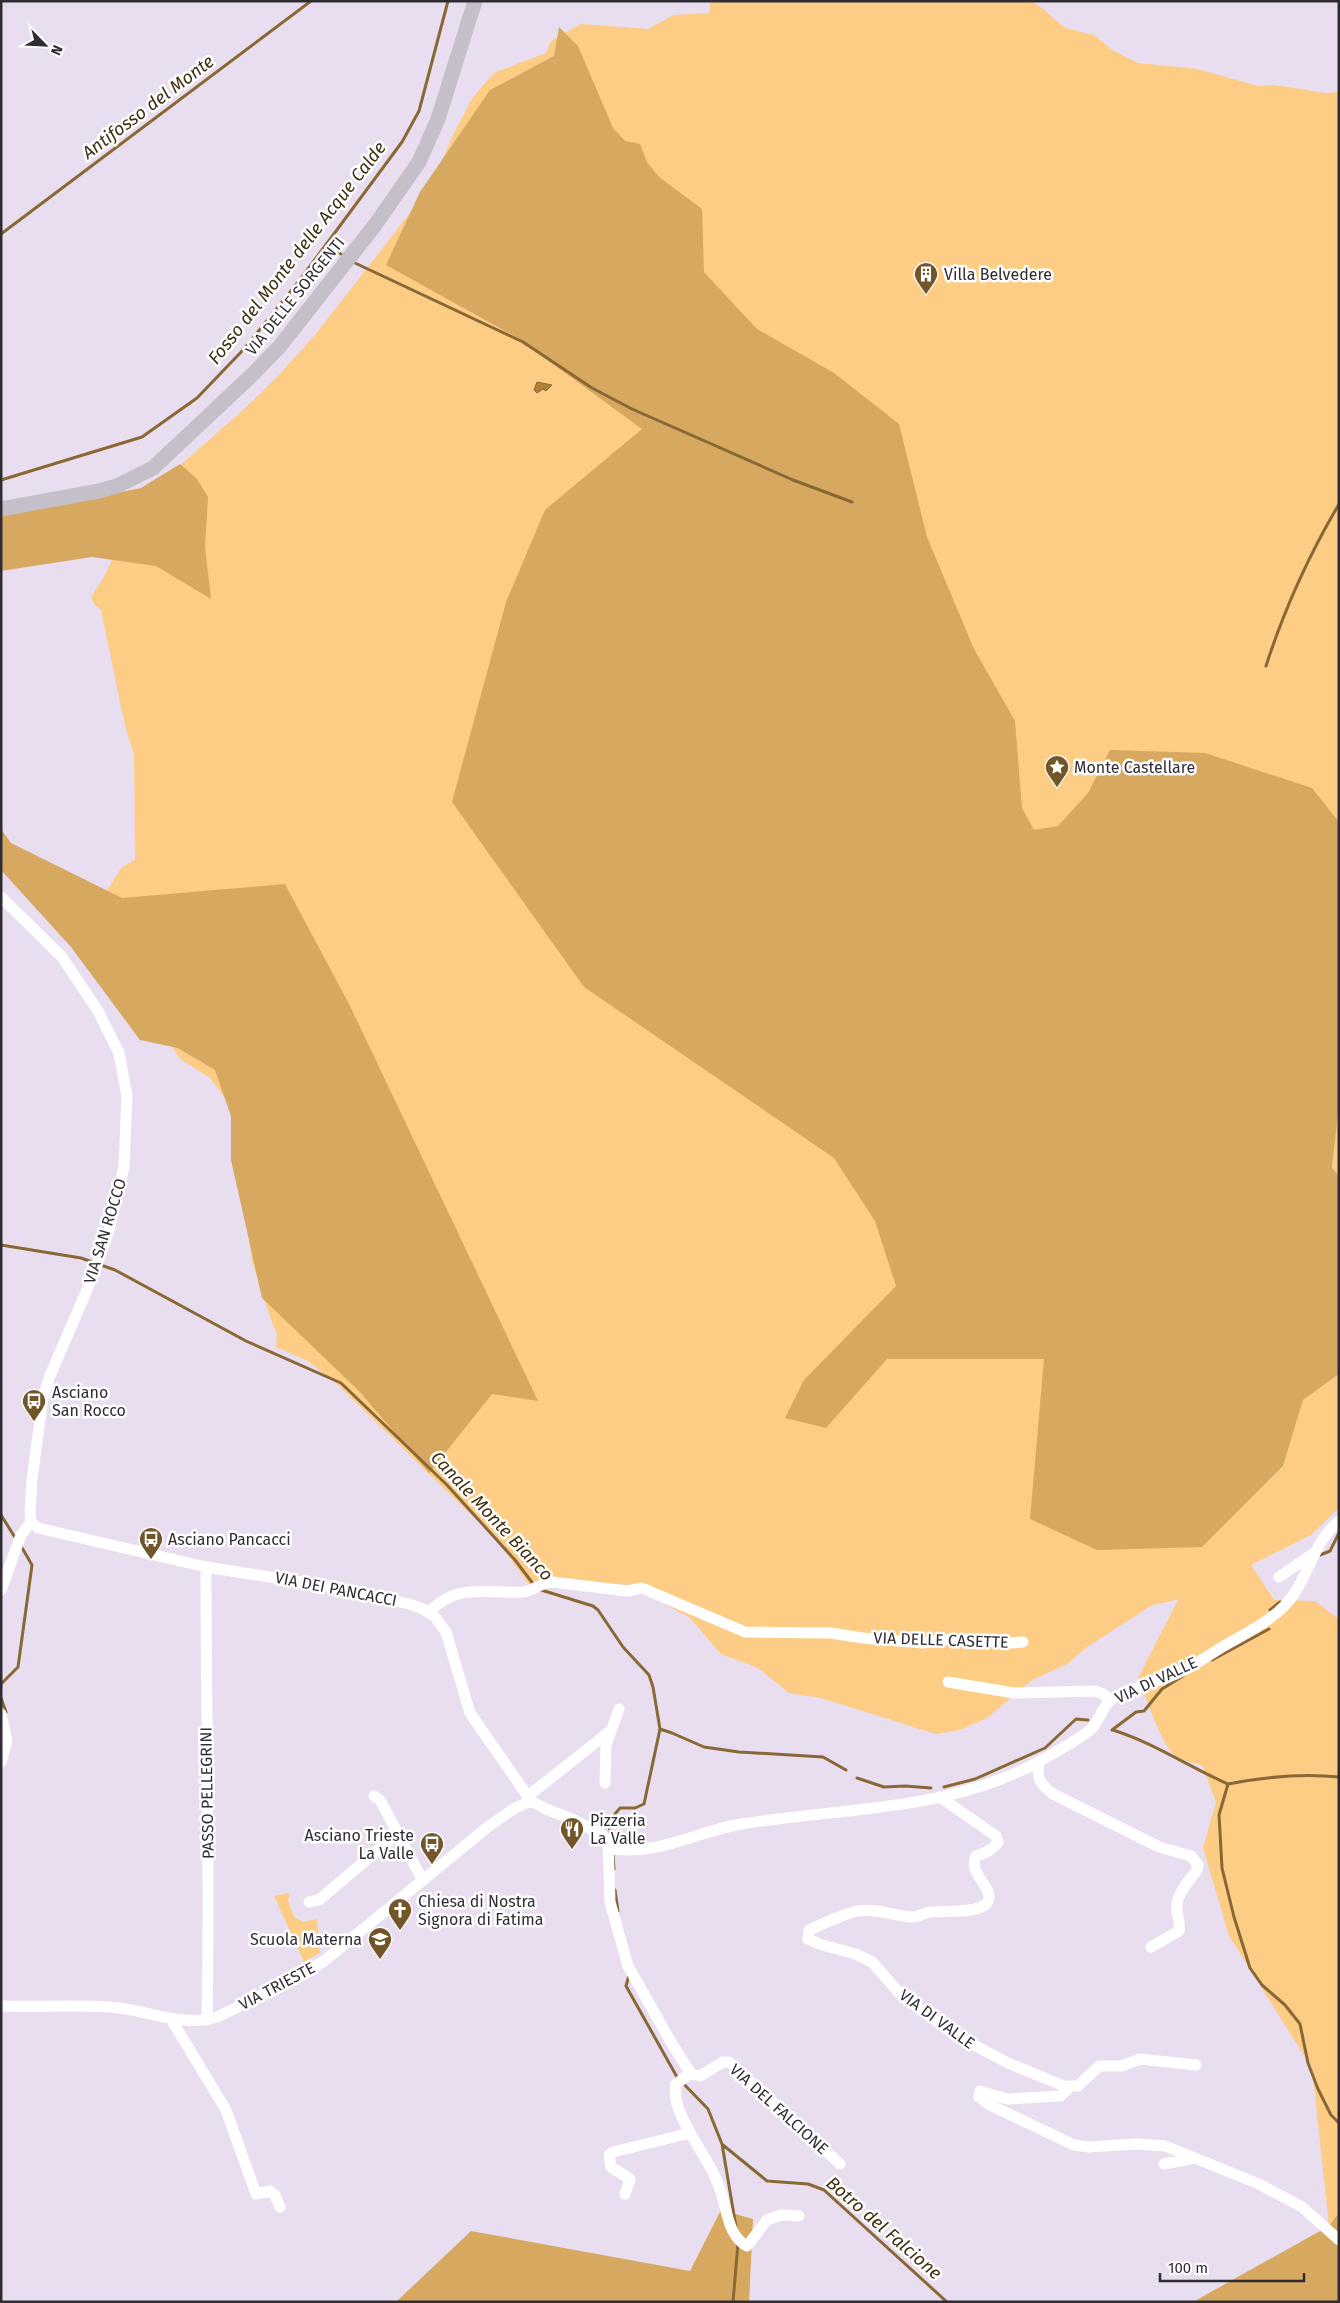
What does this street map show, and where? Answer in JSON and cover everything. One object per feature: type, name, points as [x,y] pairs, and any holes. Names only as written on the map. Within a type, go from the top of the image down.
[{"type":"main road","name":"VIA DELLE SORGENTI","points":[[1,509],[99,491],[117,486],[153,468],[280,346],[375,225],[419,162],[438,119],[475,1]]},
{"type":"street","name":"VIA SAN ROCCO","points":[[1,897],[66,962],[105,1024],[121,1061],[127,1105],[125,1160],[118,1195],[101,1256],[44,1392],[32,1479],[31,1522]]},
{"type":"street","name":"VIA DI VALLE","points":[[614,1849],[632,1852],[715,1829],[752,1822],[874,1809],[940,1797],[988,1785],[1038,1762],[1092,1728],[1110,1700],[1178,1673],[1280,1611],[1296,1592],[1316,1552],[1333,1525],[1339,1521]]},
{"type":"street","points":[[1,1590],[21,1534],[31,1522]]},
{"type":"street","name":"VIA DEI PANCACCI","points":[[31,1522],[38,1528],[80,1539],[206,1567],[327,1586],[409,1604],[429,1612],[440,1622],[446,1632],[470,1713],[530,1798]]},
{"type":"street","points":[[1279,1577],[1316,1552]]},
{"type":"street","name":"PASSO PELLEGRINI","points":[[206,1567],[206,1804],[209,1896],[207,2020]]},
{"type":"street","name":"VIA DELLE CASETTE","points":[[429,1612],[442,1600],[460,1593],[530,1590],[541,1584],[552,1582],[627,1591],[642,1588],[745,1632],[830,1633],[923,1643],[950,1638],[1012,1643],[1023,1642]]},
{"type":"street","points":[[948,1682],[1014,1693],[1095,1691],[1103,1694],[1110,1700]]},
{"type":"street","points":[[605,1783],[605,1754],[609,1732],[619,1708]]},
{"type":"street","points":[[1,1762],[7,1740],[3,1720]]},
{"type":"street","name":"VIA TRIESTE","points":[[1,2006],[109,2007],[142,2011],[171,2018],[207,2020],[229,2012],[304,1974],[324,1961],[422,1879],[530,1798],[609,1732]]},
{"type":"street","points":[[1038,1762],[1037,1777],[1053,1794],[1159,1847],[1191,1856],[1198,1865],[1197,1870],[1179,1897],[1176,1906],[1181,1923],[1179,1930],[1151,1947]]},
{"type":"street","points":[[374,1796],[380,1800],[422,1879]]},
{"type":"street","name":"VIA DI VALLE","points":[[940,1797],[996,1836],[998,1842],[995,1846],[976,1856],[973,1861],[974,1868],[988,1893],[989,1899],[985,1906],[971,1911],[932,1912],[912,1917],[876,1909],[857,1911],[809,1930],[808,1939],[822,1945],[856,1954],[872,1962],[901,1995],[955,2035],[1008,2063],[1064,2086]]},
{"type":"street","points":[[530,1798],[601,1834],[607,1838],[614,1849],[608,1876],[610,1902],[628,1966],[688,2074]]},
{"type":"street","points":[[309,1902],[319,1900],[397,1834]]},
{"type":"street","points":[[171,2018],[226,2110],[256,2194],[270,2191],[276,2195],[280,2207]]},
{"type":"street","points":[[1196,2065],[1140,2059],[1122,2066],[1099,2066],[1078,2086],[1064,2086],[1065,2094],[1051,2098],[1007,2098],[982,2090],[978,2094],[979,2097],[990,2105],[1074,2145],[1089,2147],[1137,2144],[1165,2146],[1195,2158],[1259,2184],[1302,2206],[1339,2240]]},
{"type":"street","name":"VIA DEL FALCIONE","points":[[799,2216],[780,2215],[772,2217],[767,2220],[747,2246],[743,2244],[732,2230],[716,2181],[681,2116],[675,2095],[676,2084],[688,2074],[700,2076],[724,2062],[729,2062],[840,2164]]},
{"type":"street","points":[[625,2194],[630,2179],[611,2167],[609,2155],[613,2152],[690,2133]]},
{"type":"street","points":[[1164,2164],[1195,2158]]},
{"type":"shaded area","points":[[711,1],[1031,1],[1065,28],[1094,35],[1112,50],[1138,63],[1197,69],[1258,86],[1275,85],[1325,93],[1339,92],[1339,974],[1267,1482],[1283,1466],[1303,1400],[1339,1374],[1339,1508],[1311,1535],[1251,1565],[1274,1600],[1315,1601],[1337,1618],[1339,1623],[1339,2213],[1329,2226],[1312,2068],[1229,1936],[1203,1848],[1216,1802],[1202,1765],[1182,1759],[1170,1751],[1159,1732],[1138,1678],[1179,1598],[1152,1605],[1087,1647],[1067,1664],[1032,1680],[987,1718],[960,1730],[936,1734],[821,1698],[789,1693],[758,1668],[721,1654],[690,1618],[665,1604],[638,1583],[628,1585],[558,1579],[530,1586],[496,1539],[338,1385],[308,1361],[276,1347],[277,1334],[252,1261],[232,1107],[210,1078],[180,1059],[154,1019],[106,892],[122,867],[135,860],[134,754],[125,726],[101,610],[94,604],[91,597],[104,577],[118,548],[176,469],[242,411],[277,377],[315,335],[420,200],[439,168],[454,133],[473,97],[494,73],[546,53],[551,41],[581,24],[648,29],[674,15],[709,13]]},
{"type":"shaded area","points":[[559,27],[578,46],[613,128],[625,141],[640,144],[647,162],[659,177],[702,209],[704,272],[757,329],[834,373],[899,424],[927,537],[974,649],[1015,721],[1022,808],[1034,830],[1058,826],[1088,793],[1110,750],[1205,753],[1312,788],[1339,822],[1339,1107],[1332,1167],[1339,1177],[1339,1374],[1303,1400],[1283,1466],[1202,1547],[1097,1550],[1030,1519],[1044,1359],[887,1359],[826,1428],[785,1418],[804,1380],[896,1286],[875,1221],[834,1158],[584,987],[452,802],[506,602],[545,510],[642,429],[516,337],[386,265],[420,192],[490,90],[554,56]]},
{"type":"shaded area","points":[[537,382],[552,385],[546,391],[543,389],[537,393],[534,390]]},
{"type":"shaded area","points":[[180,464],[197,479],[208,497],[205,547],[211,599],[156,566],[92,557],[1,571],[1,516],[141,488]]},
{"type":"shaded area","points":[[1,829],[11,843],[122,898],[285,884],[351,1008],[538,1401],[492,1394],[429,1473],[359,1391],[262,1298],[231,1160],[231,1116],[215,1070],[178,1048],[140,1040],[71,947],[1,870]]},
{"type":"shaded area","points":[[1339,1107],[1339,1177],[1332,1167]]},
{"type":"shaded area","points":[[290,1893],[288,1901],[294,1917],[303,1922],[317,1919],[320,1953],[304,1962],[274,1896]]},
{"type":"shaded area","points":[[721,2210],[753,2219],[749,2302],[396,2302],[471,2231],[690,2271]]},
{"type":"shaded area","points":[[1339,2213],[1339,2302],[1193,2302],[1329,2226]]},
{"type":"waterway","name":"Antifosso del Monte","points":[[1,234],[311,1]]},
{"type":"waterway","name":"Fosso del Monte delle Acque Calde","points":[[1,480],[142,437],[197,398],[244,349],[299,281],[402,142],[419,111],[448,1]]},
{"type":"waterway","points":[[327,243],[332,249],[341,254]]},
{"type":"waterway","points":[[355,263],[523,342],[592,388],[632,409],[793,480],[852,502]]},
{"type":"waterway","points":[[1266,666],[1298,583],[1317,543],[1339,504]]},
{"type":"waterway","name":"Canale Monte Bianco","points":[[1,1245],[81,1258],[115,1270],[246,1341],[341,1383],[447,1485],[515,1560],[534,1585]]},
{"type":"waterway","points":[[1,1515],[16,1539]]},
{"type":"waterway","points":[[1320,1555],[1330,1551],[1339,1533]]},
{"type":"waterway","points":[[1,1684],[18,1667],[32,1565],[21,1546]]},
{"type":"waterway","name":"Canale Monte Bianco","points":[[538,1589],[593,1606],[598,1610],[623,1647],[649,1675],[653,1687],[660,1729],[644,1804],[635,1808],[620,1808],[611,1821],[610,1837]]},
{"type":"waterway","points":[[1270,1610],[1280,1602]]},
{"type":"waterway","points":[[1212,1660],[1269,1629]]},
{"type":"waterway","points":[[1112,1730],[1136,1712],[1144,1711],[1162,1689],[1183,1676]]},
{"type":"waterway","points":[[1,1698],[6,1712]]},
{"type":"waterway","points":[[944,1787],[975,1779],[1045,1748],[1076,1719],[1088,1720]]},
{"type":"waterway","points":[[660,1729],[704,1747],[739,1752],[823,1757],[846,1770]]},
{"type":"waterway","points":[[1113,1730],[1157,1748],[1228,1784]]},
{"type":"waterway","points":[[1228,1784],[1283,1776],[1339,1777]]},
{"type":"waterway","points":[[857,1778],[884,1787],[931,1788]]},
{"type":"waterway","points":[[1228,1784],[1219,1815],[1222,1868],[1234,1917],[1250,1968],[1262,1985],[1285,2005],[1300,2024],[1308,2063],[1318,2089],[1331,2115],[1339,2123]]},
{"type":"waterway","name":"Canale Monte Bianco","points":[[613,1853],[614,1869]]},
{"type":"waterway","name":"Canale Monte Bianco","points":[[615,1890],[618,1911]]},
{"type":"waterway","name":"Canale Monte Bianco","points":[[629,1975],[626,1986],[677,2077],[708,2109],[722,2144],[736,2227]]},
{"type":"waterway","name":"Botro del Falcione","points":[[723,2145],[767,2181],[808,2184],[824,2190],[947,2302]]},
{"type":"waterway","points":[[733,2302],[738,2243]]},
{"type":"place","name":"Villa Belvedere","points":[[926,295]]},
{"type":"place","name":"Monte Castellare","points":[[1057,788]]},
{"type":"place","name":"Asciano San Rocco","points":[[34,1422]]},
{"type":"place","name":"Asciano Pancacci","points":[[151,1560]]},
{"type":"place","name":"Pizzeria La Valle","points":[[572,1850]]},
{"type":"place","name":"Asciano Trieste La Valle","points":[[432,1865]]},
{"type":"place","name":"Chiesa di Nostra Signora di Fatima","points":[[400,1931]]},
{"type":"place","name":"Scuola Materna","points":[[380,1960]]}]
